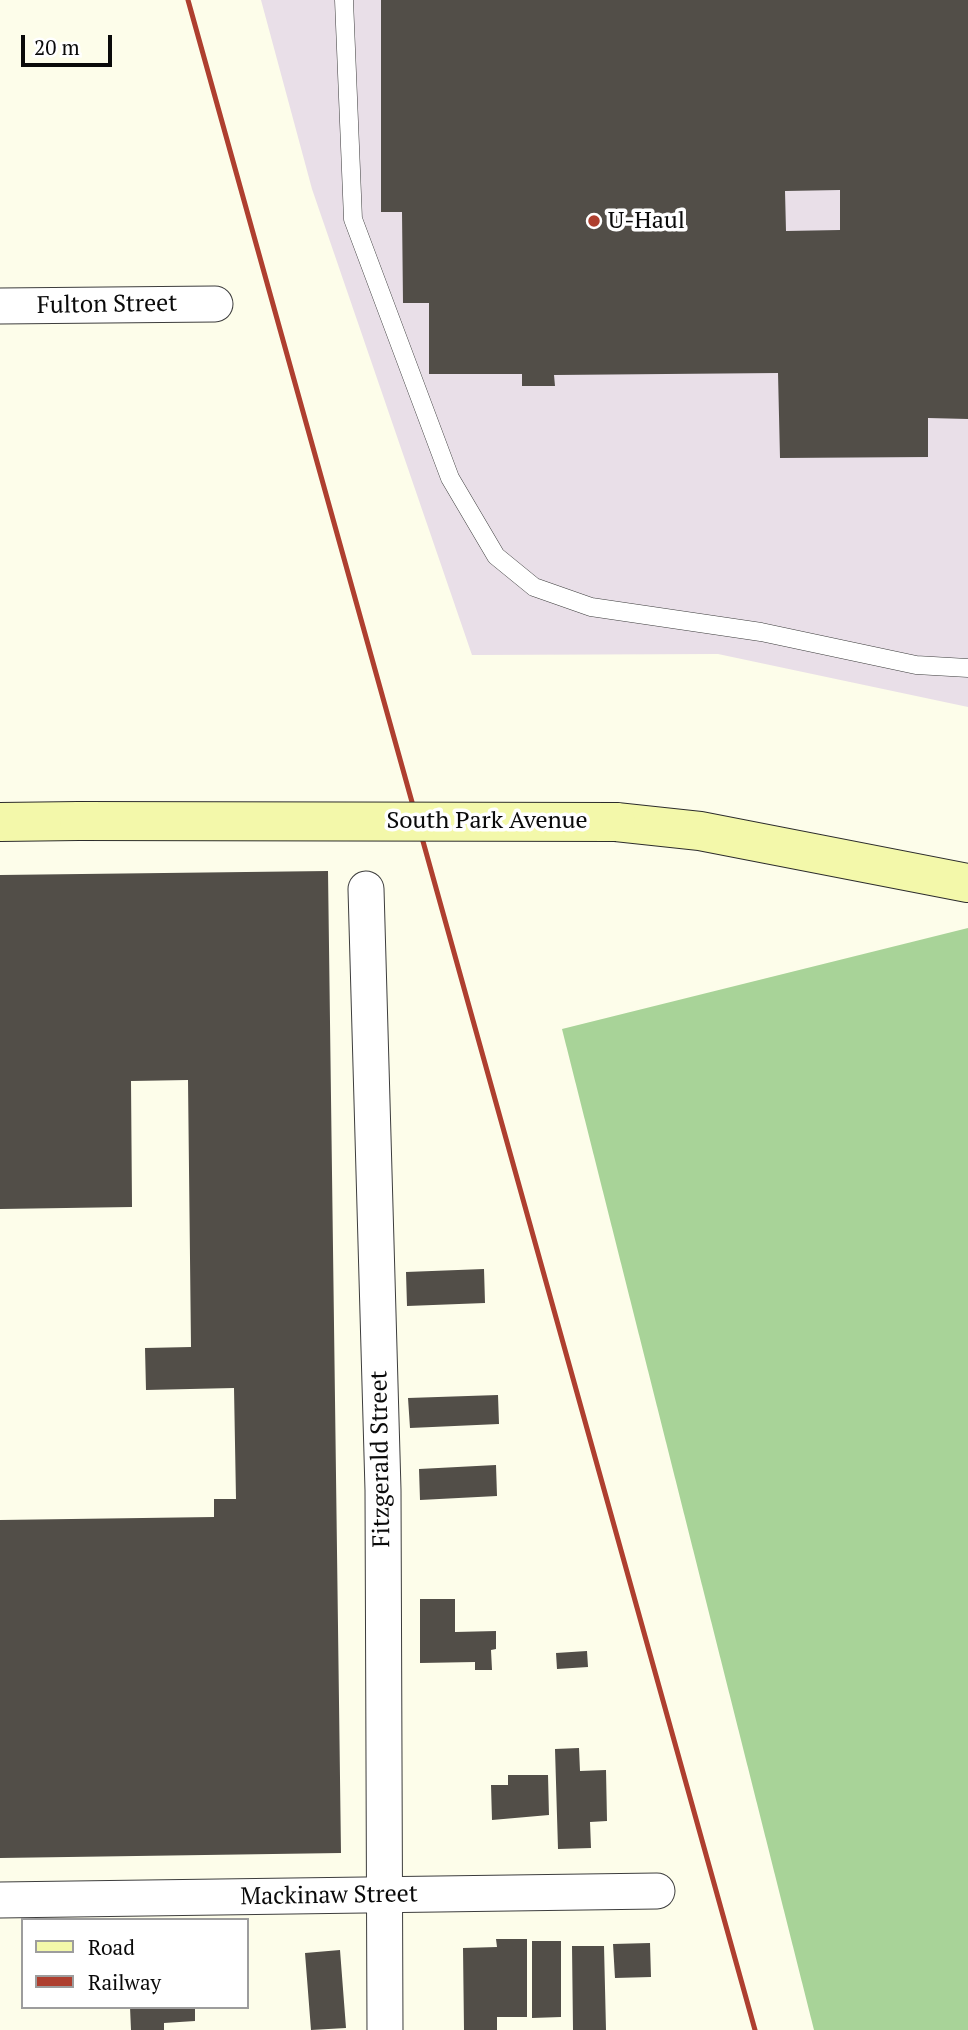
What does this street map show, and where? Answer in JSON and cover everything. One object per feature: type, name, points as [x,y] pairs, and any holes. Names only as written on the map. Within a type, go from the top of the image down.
[{"type":"street","name":"Fulton Street","points":[[0,306],[215,304]]},
{"type":"street","name":"South Park Avenue","points":[[0,822],[616,822],[700,831],[968,883]]},
{"type":"street","name":"Fitzgerald Street","points":[[366,889],[383,1490],[385,2030]]},
{"type":"street","name":"Mackinaw Street","points":[[0,1900],[657,1891]]},
{"type":"lane","points":[[344,0],[353,219],[450,478],[496,556],[534,587],[591,607],[761,632],[916,666],[968,668]]},
{"type":"shaded area","points":[[261,0],[968,0],[968,707],[718,654],[472,655],[312,189]]},
{"type":"green space","points":[[968,928],[968,2030],[814,2030],[562,1029]]},
{"type":"building","name":"U-Haul","points":[[381,0],[968,0],[968,419],[928,418],[928,457],[780,458],[778,373],[554,375],[555,386],[522,386],[522,374],[429,374],[429,303],[403,303],[402,212],[381,212]],"holes":[[[840,190],[840,230],[786,231],[785,191]]]},
{"type":"building","points":[[328,871],[341,1853],[0,1858],[0,1520],[214,1517],[214,1499],[236,1499],[234,1388],[146,1390],[145,1348],[191,1347],[188,1080],[131,1081],[132,1207],[0,1209],[0,875]]},
{"type":"building","points":[[484,1269],[485,1303],[407,1306],[406,1272]]},
{"type":"building","points":[[498,1395],[499,1424],[410,1428],[408,1398]]},
{"type":"building","points":[[496,1465],[497,1496],[420,1500],[419,1469]]},
{"type":"building","points":[[420,1599],[455,1599],[455,1632],[496,1631],[496,1649],[491,1650],[492,1670],[475,1670],[475,1662],[420,1663]]},
{"type":"building","points":[[587,1651],[588,1667],[557,1669],[556,1653]]},
{"type":"building","points":[[579,1748],[580,1771],[606,1770],[607,1821],[590,1822],[591,1848],[558,1849],[555,1749]]},
{"type":"building","points":[[508,1775],[548,1775],[549,1815],[492,1820],[491,1785],[508,1785]]},
{"type":"building","points":[[496,1939],[527,1939],[527,2017],[497,2017],[497,2030],[464,2030],[463,1948],[497,1947]]},
{"type":"building","points":[[532,1941],[561,1941],[561,2017],[532,2018]]},
{"type":"building","points":[[650,1943],[651,1977],[615,1978],[613,1944]]},
{"type":"building","points":[[572,1946],[604,1946],[606,2030],[573,2030]]},
{"type":"building","points":[[340,1950],[346,2028],[311,2030],[305,1953]]},
{"type":"building","points":[[130,2009],[195,2009],[195,2021],[164,2023],[164,2030],[131,2030]]},
{"type":"railway","points":[[188,0],[755,2030]]},
{"type":"place","name":"U-Haul","points":[[594,221]]}]
